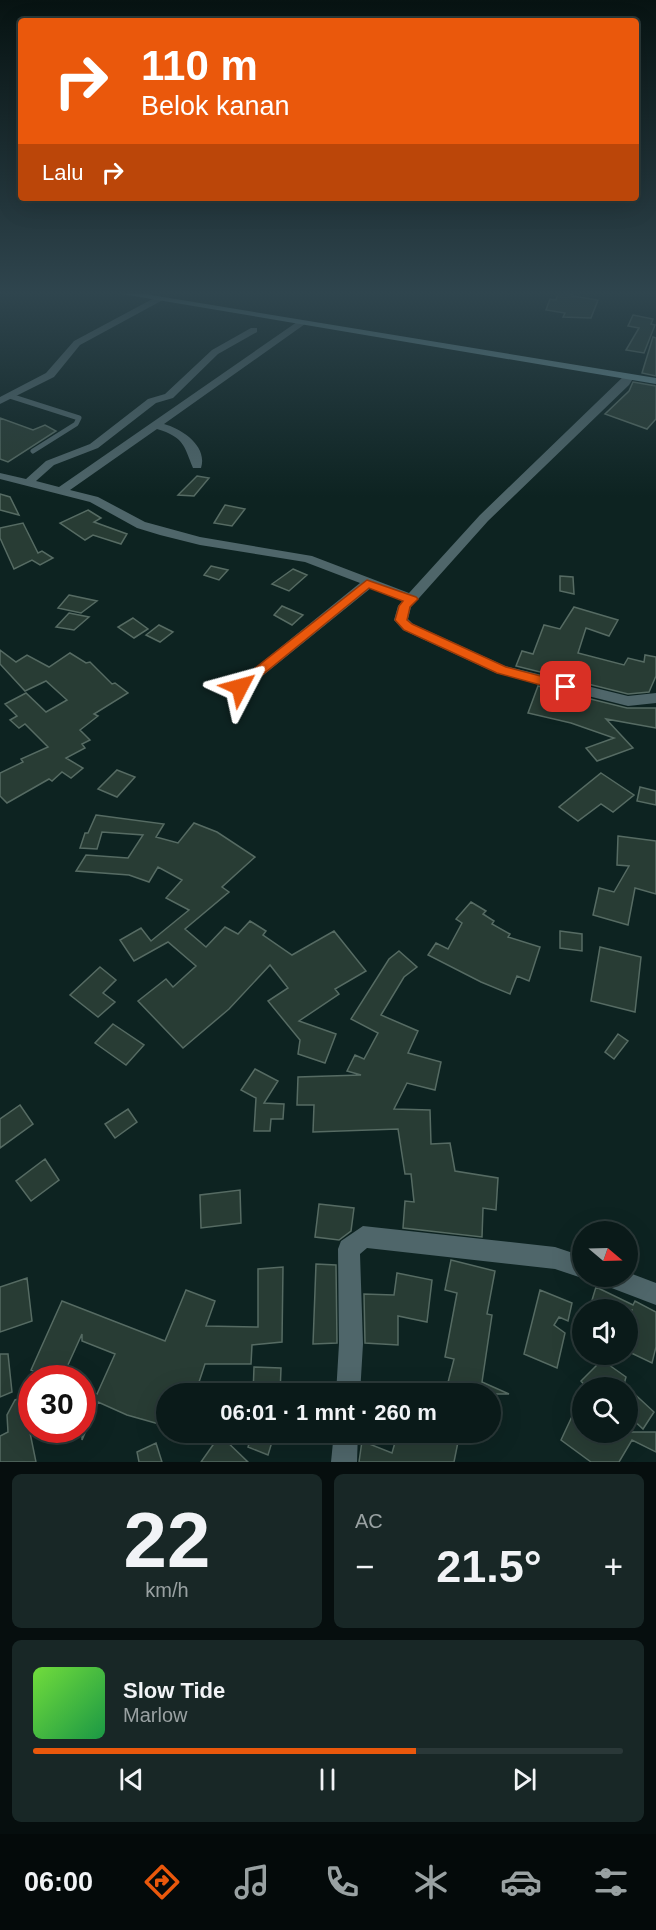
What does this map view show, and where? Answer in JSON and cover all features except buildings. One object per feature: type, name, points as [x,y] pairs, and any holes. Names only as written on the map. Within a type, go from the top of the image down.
[{"type":"main road","points":[[524,360],[656,381]]},
{"type":"street","points":[[0,401],[55,371],[62,360]]},
{"type":"street","points":[[28,483],[50,463],[94,446],[152,400],[169,396],[206,360]]},
{"type":"street","points":[[62,490],[248,360]]},
{"type":"street","points":[[628,377],[626,383],[484,518],[405,606],[401,620],[408,627],[501,670],[628,701],[656,698]]},
{"type":"street","points":[[155,425],[177,432],[186,439],[193,449],[197,466]]},
{"type":"street","points":[[0,476],[94,499],[141,525],[200,542],[298,556],[367,584],[412,599]]},
{"type":"street","points":[[240,687],[367,584]]},
{"type":"street","points":[[349,1383],[351,1344],[349,1250],[363,1237],[555,1258],[572,1264]]},
{"type":"street","points":[[638,1287],[656,1294]]},
{"type":"street","points":[[344,1462],[345,1443]]},
{"type":"lane","points":[[10,396],[79,418],[76,424],[33,451]]},
{"type":"route","points":[[240,687],[367,584],[412,599],[405,606],[401,620],[408,627],[501,670],[566,687]]}]
